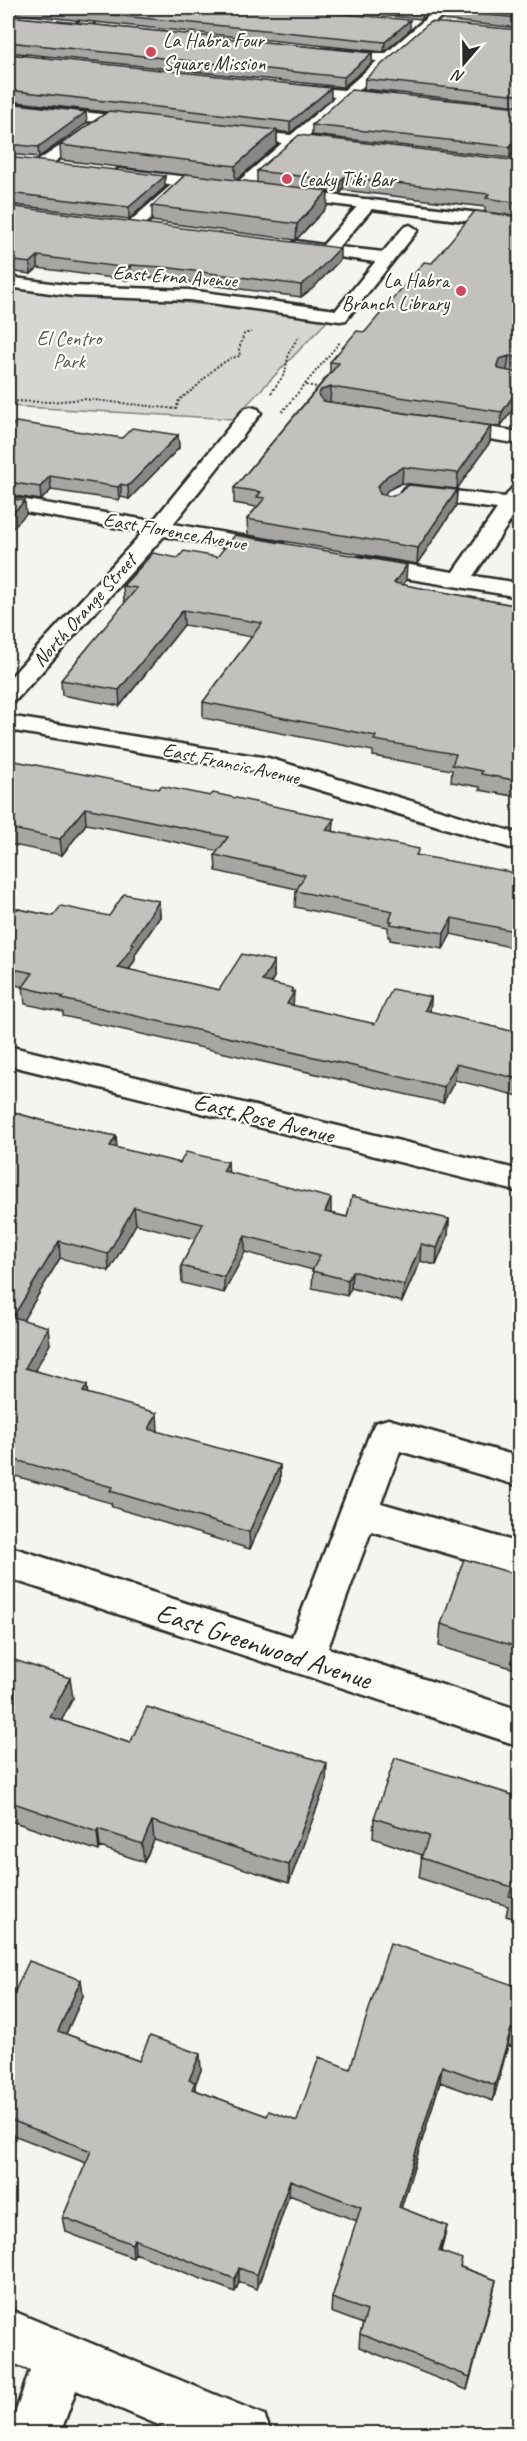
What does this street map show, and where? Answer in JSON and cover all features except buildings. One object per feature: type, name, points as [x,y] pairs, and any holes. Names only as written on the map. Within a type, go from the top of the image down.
[{"type":"street","points":[[8,72],[110,8]]},
{"type":"street","points":[[240,188],[445,8]]},
{"type":"street","points":[[404,23],[449,27]]},
{"type":"street","points":[[59,25],[102,29]]},
{"type":"street","points":[[319,51],[388,58]]},
{"type":"street","points":[[8,58],[50,63]]},
{"type":"street","points":[[276,87],[404,101]]},
{"type":"street","points":[[8,107],[152,124]]},
{"type":"street","points":[[65,168],[35,164],[58,152],[105,119]]},
{"type":"street","points":[[223,132],[352,147]]},
{"type":"street","points":[[100,172],[519,223]]},
{"type":"street","points":[[156,229],[128,226],[183,182]]},
{"type":"street","points":[[327,250],[368,204]]},
{"type":"street","points":[[282,245],[387,258],[410,230],[352,223]]},
{"type":"street","name":"East Erna Avenue","points":[[8,282],[72,291],[189,295],[340,316],[387,258]]},
{"type":"street","name":"North Orange Street","points":[[8,694],[159,528],[251,413]]},
{"type":"street","points":[[425,424],[519,438]]},
{"type":"street","points":[[396,497],[403,491],[515,498]]},
{"type":"street","points":[[458,581],[515,498]]},
{"type":"street","name":"East Florence Avenue","points":[[8,503],[299,553]]},
{"type":"street","points":[[345,561],[519,590]]},
{"type":"street","name":"East Francis Avenue","points":[[8,723],[268,766],[519,843]]},
{"type":"street","name":"East Rose Avenue","points":[[8,1056],[519,1181]]},
{"type":"street","points":[[304,1658],[388,1433],[519,1472]]},
{"type":"street","points":[[358,1512],[519,1559]]},
{"type":"street","name":"East Greenwood Avenue","points":[[8,1562],[519,1728]]},
{"type":"street","points":[[8,2335],[245,2433]]},
{"type":"street","points":[[33,2433],[62,2358]]},
{"type":"path","points":[[8,400],[31,402],[84,399],[176,409],[179,399],[188,395],[223,359],[240,356],[239,349],[244,334],[256,331],[248,324]]},
{"type":"path","points":[[268,397],[285,374],[289,352],[294,340],[301,334]]},
{"type":"path","points":[[305,385],[327,389]]},
{"type":"green space","name":"El Centro Park","points":[[8,282],[329,319],[233,419],[8,406]]},
{"type":"place","name":"La Habra Four Square Mission","points":[[151,52]]},
{"type":"place","name":"Leaky Tiki Bar","points":[[287,179]]},
{"type":"place","name":"La Habra Branch Library","points":[[461,291]]}]
